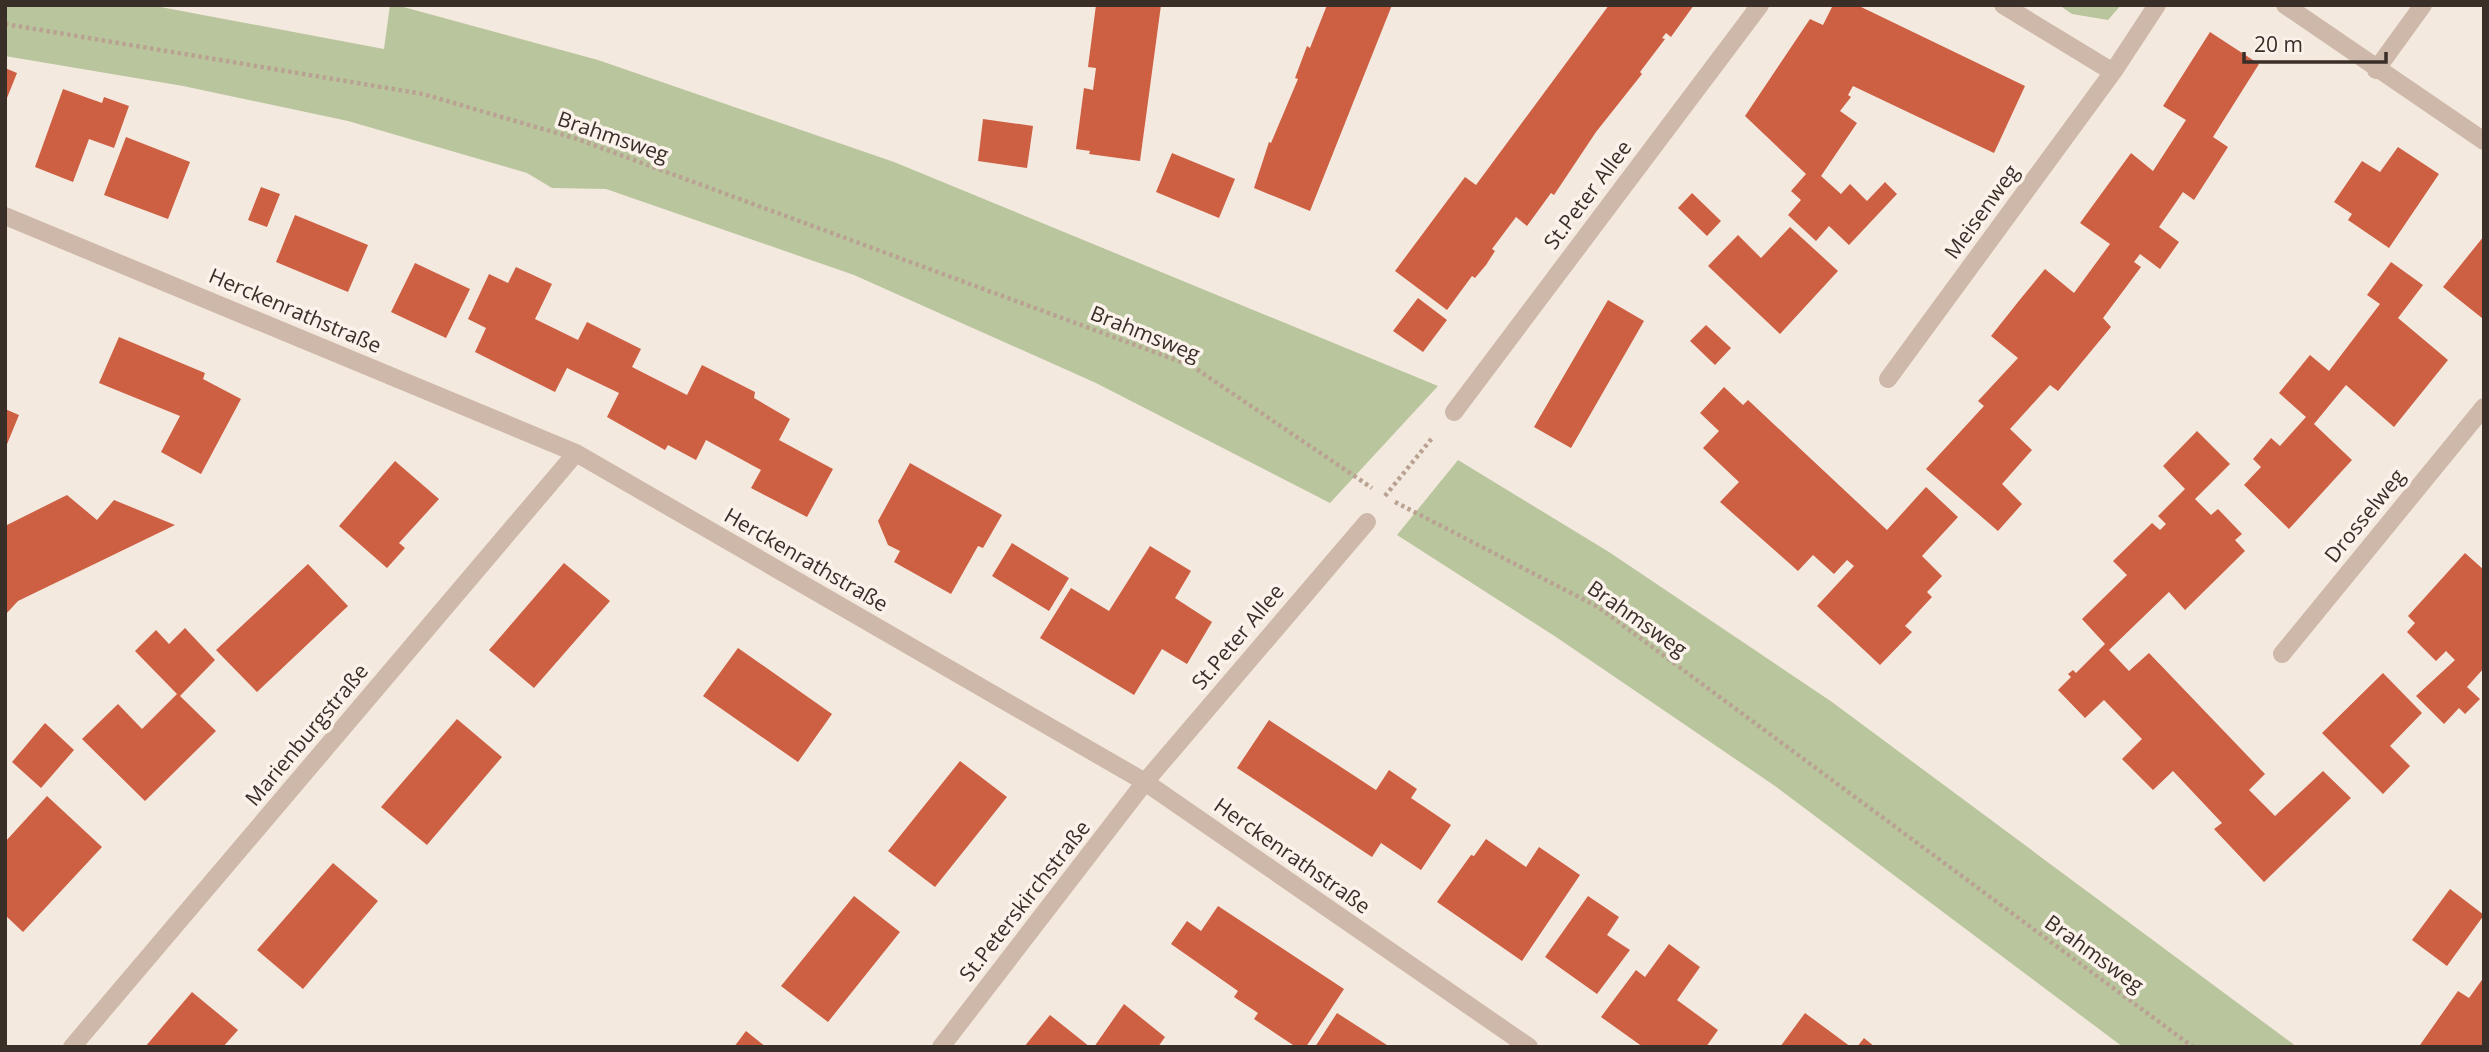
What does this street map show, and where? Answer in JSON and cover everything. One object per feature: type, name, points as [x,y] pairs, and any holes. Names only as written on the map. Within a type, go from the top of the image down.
[{"type":"street","name":"St.Peter Allee","points":[[1454,412],[1759,5]]},
{"type":"street","points":[[2003,5],[2113,72]]},
{"type":"street","name":"Meisenweg","points":[[1888,379],[2113,72],[2157,5]]},
{"type":"street","points":[[2285,5],[2376,70],[2484,141]]},
{"type":"street","points":[[2376,70],[2423,5]]},
{"type":"street","name":"Herckenrathstraße","points":[[5,216],[576,453],[1145,782],[1529,1047]]},
{"type":"street","name":"Drosselweg","points":[[2283,654],[2484,407]]},
{"type":"street","name":"Marienburgstraße","points":[[72,1047],[576,453]]},
{"type":"street","name":"St.Peter Allee","points":[[1145,782],[1367,522]]},
{"type":"street","name":"St.Peterskirchstraße","points":[[941,1047],[1145,782]]},
{"type":"path","name":"Brahmsweg","points":[[5,24],[423,94],[577,139],[1192,366],[1385,496],[1598,607],[2193,1047]]},
{"type":"path","points":[[1367,522],[1454,412]]},
{"type":"green space","points":[[5,5],[150,5],[384,49],[390,5],[396,5],[598,60],[894,162],[1438,386],[1330,503],[1096,383],[854,275],[606,189],[552,188],[527,173],[348,121],[183,86],[5,56]]},
{"type":"green space","points":[[2059,5],[2121,5],[2108,20],[2072,14]]},
{"type":"green space","points":[[1458,460],[1609,552],[1832,702],[2297,1047],[2123,1047],[1775,786],[1556,637],[1397,535]]},
{"type":"building","points":[[1096,5],[1161,5],[1140,161],[1089,154],[1090,151],[1076,149],[1084,88],[1093,90],[1096,68],[1088,67]]},
{"type":"building","points":[[1327,5],[1392,5],[1310,211],[1254,188],[1269,142],[1271,143],[1298,79],[1295,78],[1307,46],[1310,48]]},
{"type":"building","points":[[1609,5],[1694,5],[1671,37],[1666,33],[1662,38],[1665,39],[1640,72],[1642,74],[1596,132],[1554,195],[1551,193],[1527,226],[1516,217],[1492,249],[1495,251],[1486,265],[1475,278],[1472,276],[1447,310],[1395,271],[1465,177],[1476,185]]},
{"type":"building","points":[[1833,5],[1857,5],[2025,86],[1994,153],[1853,86],[1848,95],[1851,97],[1840,111],[1857,123],[1821,176],[1841,194],[1850,184],[1867,201],[1885,182],[1897,194],[1849,245],[1829,226],[1816,241],[1788,215],[1801,200],[1791,191],[1806,174],[1745,116],[1810,19],[1823,25]]},
{"type":"building","points":[[2210,32],[2259,64],[2213,137],[2228,147],[2194,200],[2183,192],[2159,227],[2179,242],[2160,269],[2140,254],[2134,262],[2141,267],[2103,318],[2111,327],[2058,391],[2050,385],[2010,429],[2032,450],[2002,484],[2022,504],[1998,531],[1926,469],[1984,406],[1978,401],[2018,358],[1991,336],[2018,302],[2045,269],[2074,293],[2110,244],[2080,223],[2131,153],[2153,171],[2186,120],[2163,106]]},
{"type":"building","points":[[5,68],[17,73],[5,103]]},
{"type":"building","points":[[63,89],[102,103],[104,97],[129,106],[114,148],[89,139],[73,182],[35,167]]},
{"type":"building","points":[[983,119],[1033,126],[1027,168],[978,161]]},
{"type":"building","points":[[126,137],[190,162],[168,219],[104,195]]},
{"type":"building","points":[[2398,147],[2439,174],[2389,248],[2348,220],[2352,214],[2334,202],[2362,161],[2380,172]]},
{"type":"building","points":[[1172,153],[1235,179],[1219,218],[1156,192]]},
{"type":"building","points":[[261,187],[280,194],[267,227],[248,220]]},
{"type":"building","points":[[1692,193],[1721,221],[1707,236],[1678,208]]},
{"type":"building","points":[[295,215],[368,245],[348,292],[276,262]]},
{"type":"building","points":[[1790,227],[1838,271],[1780,334],[1708,266],[1738,235],[1761,258]]},
{"type":"building","points":[[2484,236],[2484,316],[2482,318],[2443,287]]},
{"type":"building","points":[[2391,262],[2423,285],[2398,318],[2448,360],[2394,427],[2346,385],[2314,424],[2352,460],[2289,529],[2244,485],[2261,467],[2253,459],[2271,438],[2280,446],[2306,417],[2279,393],[2310,355],[2329,371],[2380,304],[2367,295]]},
{"type":"building","points":[[415,263],[470,289],[446,338],[391,312]]},
{"type":"building","points":[[516,267],[552,284],[535,319],[578,340],[587,322],[641,349],[632,367],[687,395],[702,365],[755,392],[754,398],[790,419],[779,440],[833,469],[807,517],[751,488],[761,470],[706,440],[696,460],[668,445],[665,450],[607,417],[619,393],[567,368],[555,392],[475,352],[486,328],[468,319],[489,274],[508,283]]},
{"type":"building","points":[[1418,298],[1447,320],[1423,352],[1393,331]]},
{"type":"building","points":[[1608,300],[1644,321],[1571,448],[1534,427]]},
{"type":"building","points":[[1706,325],[1731,348],[1715,365],[1690,341]]},
{"type":"building","points":[[119,337],[205,373],[203,379],[241,399],[201,474],[161,452],[180,416],[99,383]]},
{"type":"building","points":[[1724,387],[1743,405],[1748,400],[1887,530],[1926,487],[1958,517],[1922,556],[1942,576],[1927,592],[1932,597],[1905,626],[1912,632],[1880,665],[1817,606],[1854,566],[1847,560],[1834,574],[1813,555],[1798,571],[1720,502],[1739,482],[1703,448],[1719,431],[1700,413]]},
{"type":"building","points":[[5,409],[19,415],[5,449]]},
{"type":"building","points":[[2197,431],[2230,464],[2195,499],[2211,515],[2218,509],[2242,534],[2235,540],[2245,551],[2185,610],[2169,592],[2109,650],[2129,671],[2149,653],[2265,774],[2249,790],[2275,816],[2323,771],[2351,798],[2264,882],[2214,829],[2222,823],[2173,771],[2153,790],[2122,759],[2142,739],[2104,700],[2085,718],[2058,690],[2071,677],[2068,674],[2073,670],[2076,673],[2105,644],[2082,619],[2127,575],[2113,561],[2152,523],[2160,530],[2166,524],[2158,516],[2185,489],[2163,466]]},
{"type":"building","points":[[395,461],[439,499],[399,543],[405,548],[387,568],[339,526]]},
{"type":"building","points":[[910,463],[1002,515],[983,548],[978,546],[951,594],[894,562],[900,551],[888,545],[878,521]]},
{"type":"building","points":[[67,495],[97,520],[114,500],[175,525],[18,601],[5,615],[5,526]]},
{"type":"building","points":[[1012,543],[1069,578],[1049,611],[992,576]]},
{"type":"building","points":[[1150,546],[1191,571],[1175,598],[1212,622],[1187,664],[1162,649],[1134,695],[1040,638],[1071,588],[1109,611]]},
{"type":"building","points":[[2465,553],[2484,570],[2484,668],[2467,687],[2480,699],[2465,714],[2459,708],[2444,724],[2416,696],[2455,660],[2446,651],[2436,661],[2407,632],[2415,623],[2408,616]]},
{"type":"building","points":[[564,563],[610,601],[534,688],[489,650]]},
{"type":"building","points":[[308,564],[348,606],[257,692],[216,650]]},
{"type":"building","points":[[185,628],[215,660],[180,696],[216,731],[145,801],[82,739],[118,704],[142,729],[177,694],[135,651],[156,630],[169,644]]},
{"type":"building","points":[[738,648],[832,714],[798,762],[703,696]]},
{"type":"building","points":[[2383,673],[2422,713],[2390,746],[2410,766],[2383,794],[2322,733]]},
{"type":"building","points":[[457,719],[502,757],[427,845],[381,807]]},
{"type":"building","points":[[1269,720],[1376,790],[1389,770],[1417,789],[1411,798],[1451,825],[1421,870],[1381,843],[1372,857],[1237,768]]},
{"type":"building","points":[[45,723],[74,750],[41,788],[12,762]]},
{"type":"building","points":[[960,761],[1007,797],[935,887],[888,851]]},
{"type":"building","points":[[47,796],[102,847],[23,932],[5,915],[5,842]]},
{"type":"building","points":[[1486,839],[1526,867],[1539,847],[1580,875],[1522,961],[1437,902]]},
{"type":"building","points":[[333,863],[378,901],[303,989],[257,950]]},
{"type":"building","points":[[2450,889],[2484,915],[2447,966],[2412,940]]},
{"type":"building","points":[[854,896],[900,932],[828,1022],[781,986]]},
{"type":"building","points":[[1588,896],[1619,917],[1607,935],[1630,950],[1597,994],[1545,957]]},
{"type":"building","points":[[1218,906],[1344,989],[1306,1047],[1296,1047],[1254,1019],[1258,1013],[1234,997],[1238,991],[1171,944],[1187,921],[1201,931]]},
{"type":"building","points":[[1669,944],[1700,967],[1677,1000],[1718,1030],[1706,1047],[1643,1047],[1601,1017],[1636,970],[1645,977]]},
{"type":"building","points":[[2484,977],[2484,1047],[2420,1045],[2458,991],[2469,998]]},
{"type":"building","points":[[192,992],[238,1030],[223,1047],[145,1047]]},
{"type":"building","points":[[1124,1004],[1165,1037],[1158,1047],[1094,1047]]},
{"type":"building","points":[[1337,1013],[1390,1047],[1315,1047]]},
{"type":"building","points":[[1805,1013],[1851,1047],[1780,1047]]},
{"type":"building","points":[[1050,1015],[1090,1047],[1024,1047]]},
{"type":"building","points":[[746,1031],[766,1047],[734,1047]]},
{"type":"building","points":[[1864,1038],[1875,1047],[1857,1047]]}]
